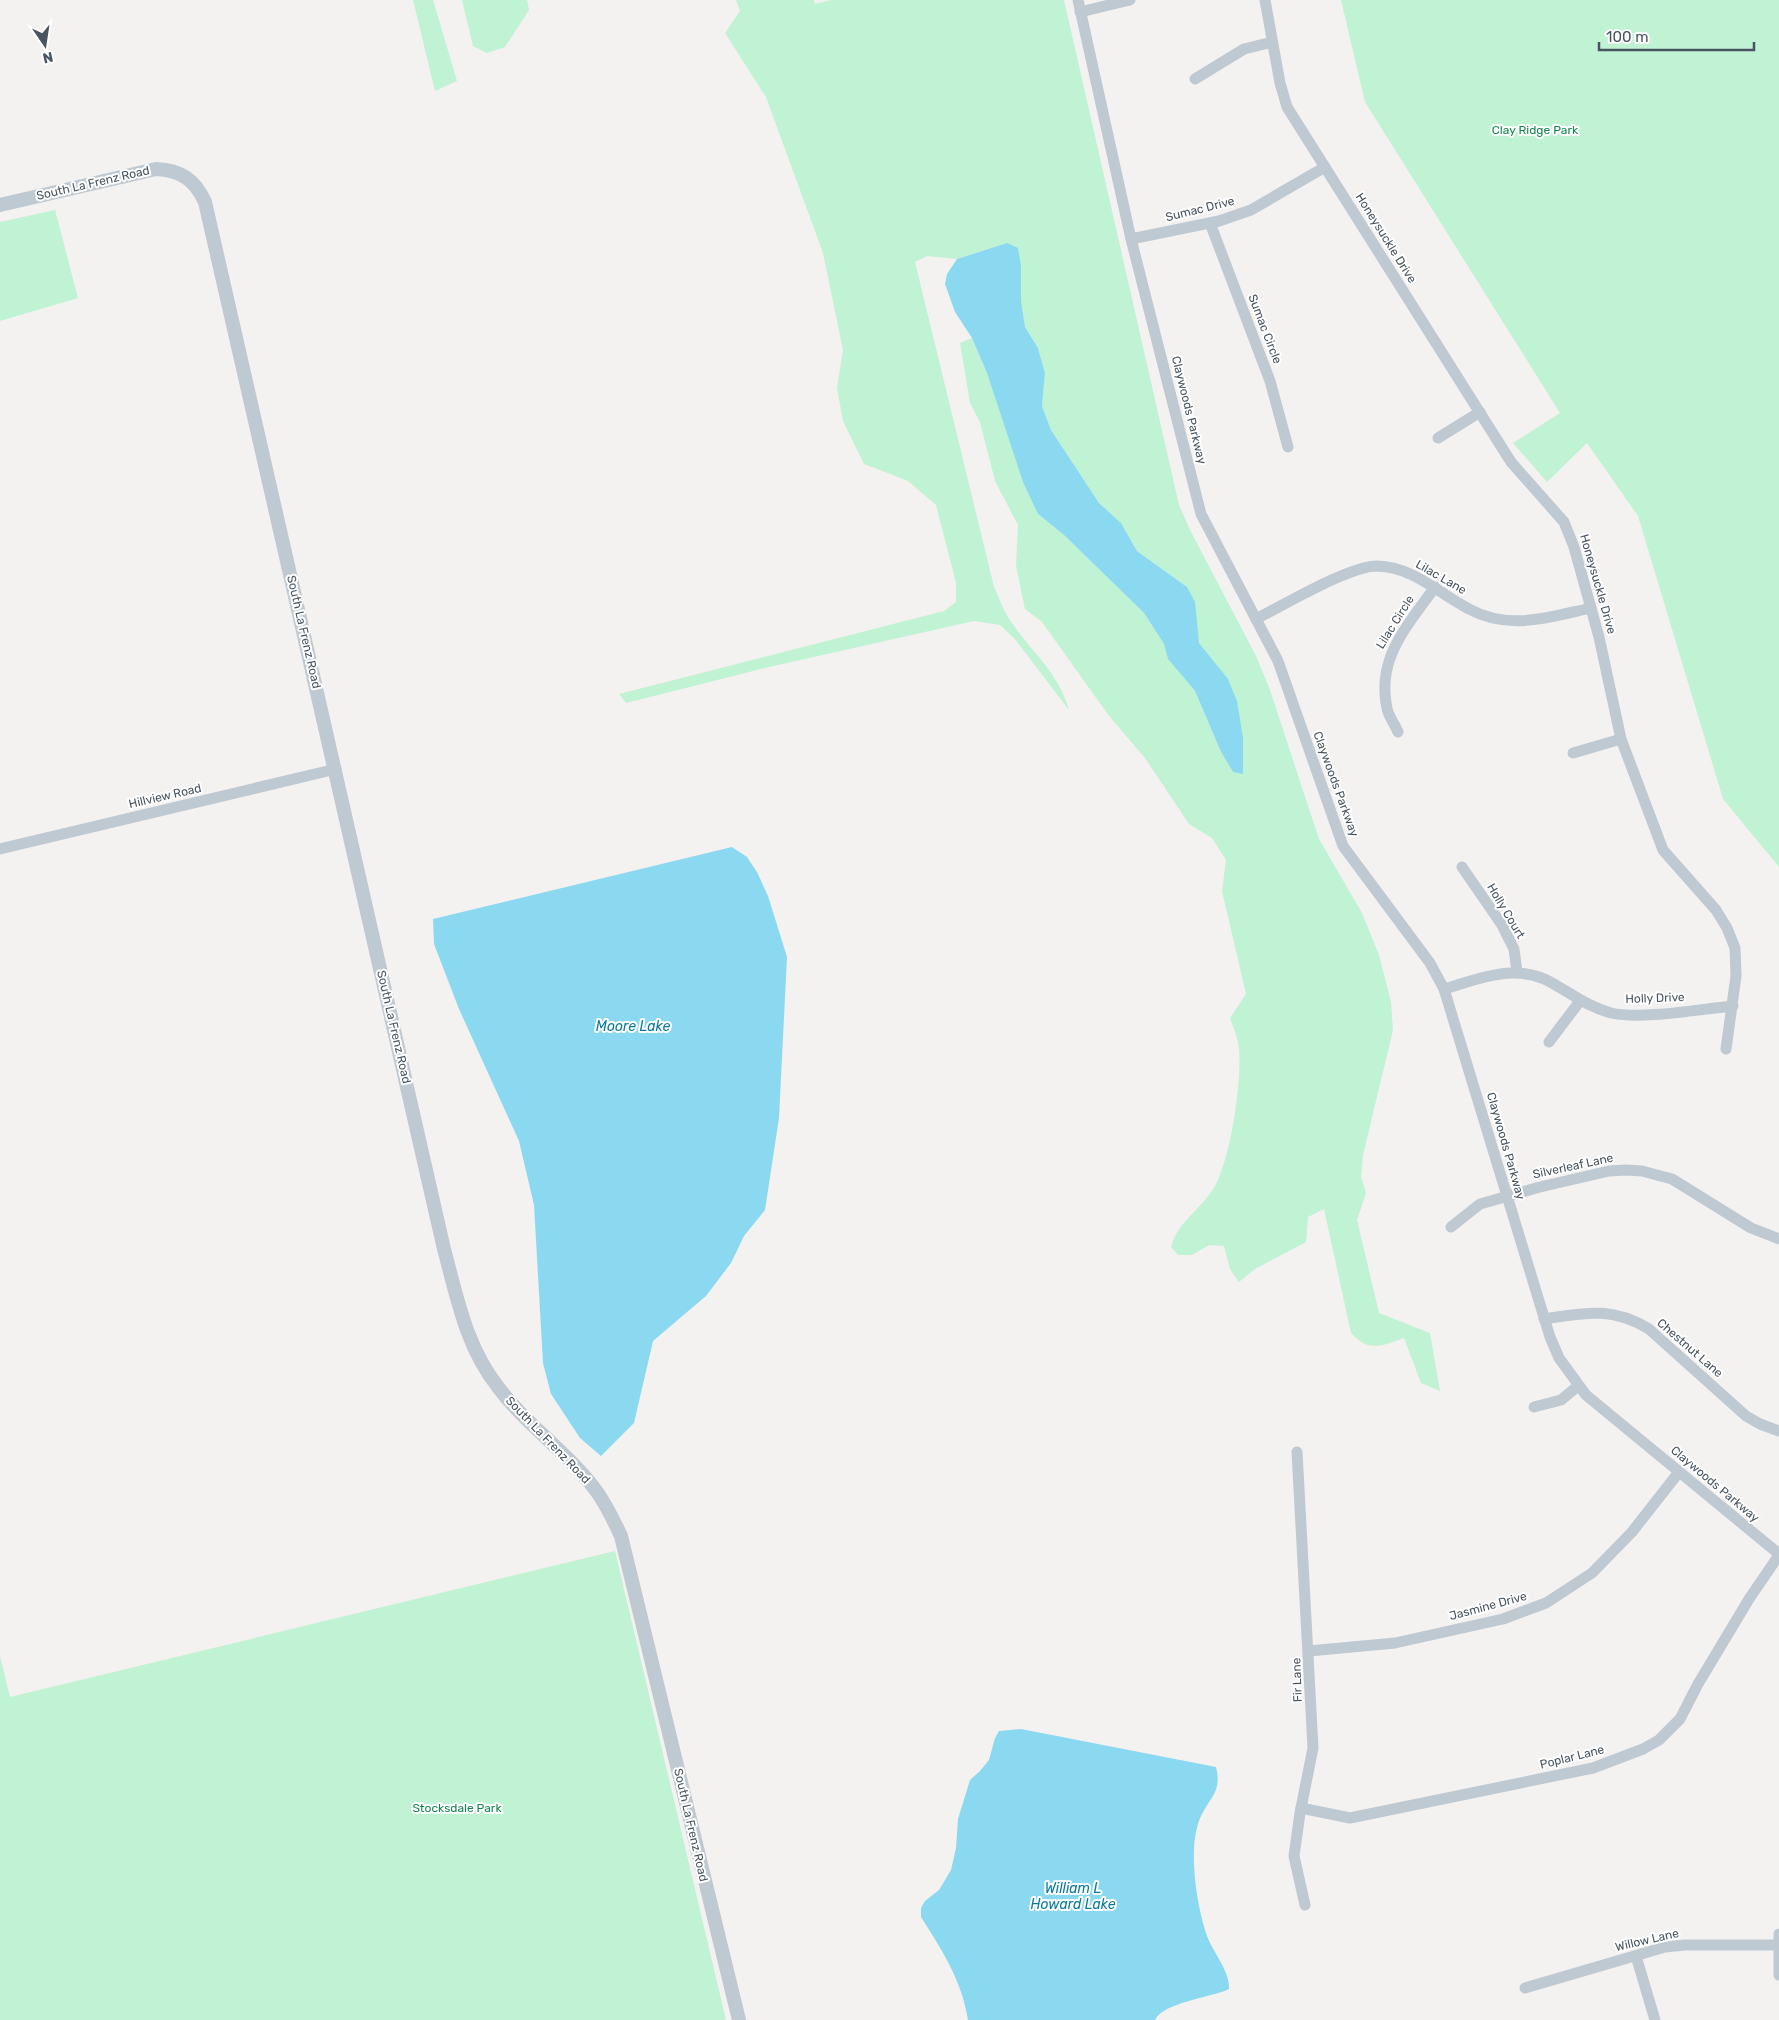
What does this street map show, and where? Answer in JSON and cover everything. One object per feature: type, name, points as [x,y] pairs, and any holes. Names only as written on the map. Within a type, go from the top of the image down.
[{"type":"street","name":"Claywoods Parkway","points":[[1078,0],[1131,239],[1201,514],[1278,661],[1343,846],[1430,963],[1444,989],[1544,1319],[1559,1358],[1586,1395],[1779,1555]]},
{"type":"street","points":[[1080,12],[1130,0]]},
{"type":"street","name":"Honeysuckle Drive","points":[[1265,0],[1280,83],[1287,106],[1511,462],[1564,522],[1574,547],[1591,608],[1622,739],[1663,850],[1716,910],[1727,928],[1735,948],[1736,976],[1726,1049]]},
{"type":"street","points":[[1195,79],[1244,49],[1272,42]]},
{"type":"street","name":"Sumac Drive","points":[[1131,239],[1210,223],[1251,210],[1325,167]]},
{"type":"street","name":"South La Frenz Road","points":[[0,204],[156,169],[182,174],[192,181],[200,191],[210,218],[442,1240],[465,1325],[472,1346],[497,1386],[513,1406],[597,1491],[610,1511],[621,1536],[739,2020]]},
{"type":"street","name":"Sumac Circle","points":[[1210,223],[1270,381],[1288,447]]},
{"type":"street","points":[[1438,438],[1480,412]]},
{"type":"street","name":"Lilac Lane","points":[[1256,619],[1354,570],[1376,566],[1399,570],[1435,587],[1469,610],[1495,618],[1530,622],[1591,608]]},
{"type":"street","name":"Lilac Circle","points":[[1398,732],[1387,709],[1384,673],[1389,656],[1435,587]]},
{"type":"street","points":[[1573,753],[1622,739]]},
{"type":"street","name":"Hillview Road","points":[[0,849],[336,769]]},
{"type":"street","name":"Holly Court","points":[[1462,867],[1502,925],[1514,949],[1517,972]]},
{"type":"street","name":"Holly Drive","points":[[1444,989],[1505,972],[1517,972],[1531,973],[1552,983],[1580,1001],[1612,1013],[1652,1014],[1732,1006]]},
{"type":"street","points":[[1549,1042],[1580,1001]]},
{"type":"street","name":"Silverleaf Lane","points":[[1451,1226],[1480,1204],[1610,1171],[1642,1171],[1659,1174],[1685,1185],[1751,1228],[1779,1238]]},
{"type":"street","name":"Chestnut Lane","points":[[1544,1319],[1594,1312],[1610,1313],[1636,1321],[1649,1329],[1746,1416],[1760,1424],[1779,1430]]},
{"type":"street","points":[[1534,1407],[1561,1400],[1578,1386]]},
{"type":"street","name":"Fir Lane","points":[[1297,1452],[1310,1651],[1313,1748],[1294,1856],[1305,1905]]},
{"type":"street","name":"Jasmine Drive","points":[[1310,1651],[1395,1643],[1503,1619],[1546,1603],[1592,1573],[1632,1532],[1679,1472]]},
{"type":"street","name":"Poplar Lane","points":[[1301,1808],[1350,1818],[1593,1768],[1643,1749],[1659,1740],[1680,1719],[1703,1675],[1779,1555]]},
{"type":"street","points":[[1779,1941],[1779,1975]]},
{"type":"street","name":"Willow Lane","points":[[1525,1988],[1636,1956],[1684,1945],[1779,1941]]},
{"type":"street","points":[[1636,1956],[1655,2020]]},
{"type":"green space","points":[[413,0],[433,0],[457,81],[435,91]]},
{"type":"green space","points":[[462,0],[527,0],[529,10],[505,47],[487,53],[473,46]]},
{"type":"green space","points":[[736,0],[814,0],[815,4],[831,0],[1064,0],[1179,505],[1190,530],[1256,656],[1270,690],[1319,839],[1362,913],[1379,955],[1391,1002],[1393,1030],[1363,1155],[1361,1176],[1366,1193],[1357,1220],[1379,1313],[1430,1333],[1440,1391],[1421,1383],[1404,1338],[1376,1346],[1364,1343],[1351,1333],[1324,1209],[1308,1217],[1306,1242],[1255,1269],[1239,1282],[1230,1269],[1224,1246],[1209,1245],[1192,1255],[1178,1255],[1171,1247],[1179,1230],[1210,1194],[1221,1173],[1226,1157],[1237,1099],[1239,1048],[1237,1036],[1230,1018],[1246,994],[1222,891],[1226,860],[1212,838],[1189,824],[1145,758],[1109,716],[1042,622],[1025,609],[1016,566],[1018,525],[995,481],[980,422],[970,403],[960,343],[972,338],[987,373],[1038,514],[1064,535],[1144,613],[1164,644],[1168,659],[1195,691],[1221,752],[1233,772],[1242,773],[1228,680],[1199,643],[1187,587],[1137,551],[1121,523],[1099,503],[1051,430],[1042,406],[1045,373],[1038,348],[1025,327],[1021,300],[1021,266],[1007,243],[957,259],[927,256],[915,262],[994,587],[1009,619],[1051,673],[1069,710],[1014,638],[1000,625],[974,621],[769,667],[626,703],[619,694],[944,611],[956,602],[956,583],[936,505],[908,481],[864,464],[843,421],[837,388],[843,350],[823,253],[766,97],[725,33],[740,11]]},
{"type":"green space","name":"Clay Ridge Park","points":[[1341,0],[1779,0],[1779,867],[1723,799],[1638,516],[1587,443],[1547,482],[1513,443],[1560,413],[1365,102]]},
{"type":"green space","points":[[55,210],[78,298],[0,321],[0,222]]},
{"type":"green space","name":"Stocksdale Park","points":[[615,1551],[726,2020],[0,2020],[0,1656],[10,1697]]},
{"type":"water","points":[[1007,243],[1018,248],[1021,266],[1021,300],[1025,327],[1038,348],[1045,373],[1042,406],[1051,430],[1099,503],[1121,523],[1137,551],[1187,587],[1195,602],[1199,643],[1228,679],[1237,701],[1243,738],[1243,774],[1233,772],[1221,752],[1195,691],[1168,659],[1164,644],[1144,613],[1064,535],[1038,514],[1023,482],[987,373],[972,338],[955,312],[945,284],[947,274],[957,259]]},
{"type":"water","name":"Moore Lake","points":[[732,847],[747,857],[757,872],[768,896],[787,957],[779,1118],[765,1210],[744,1236],[731,1263],[706,1296],[653,1341],[634,1423],[601,1456],[580,1438],[551,1394],[543,1363],[534,1205],[519,1141],[459,1009],[434,944],[433,919]]},
{"type":"water","name":"William L Howard Lake","points":[[1021,1729],[1216,1767],[1217,1788],[1201,1816],[1196,1832],[1194,1870],[1198,1903],[1203,1923],[1209,1940],[1227,1975],[1229,1989],[1177,2005],[1160,2014],[1155,2020],[968,2020],[956,1979],[944,1954],[921,1917],[921,1908],[925,1901],[939,1890],[951,1870],[956,1848],[958,1819],[970,1780],[989,1760],[999,1731]]}]
